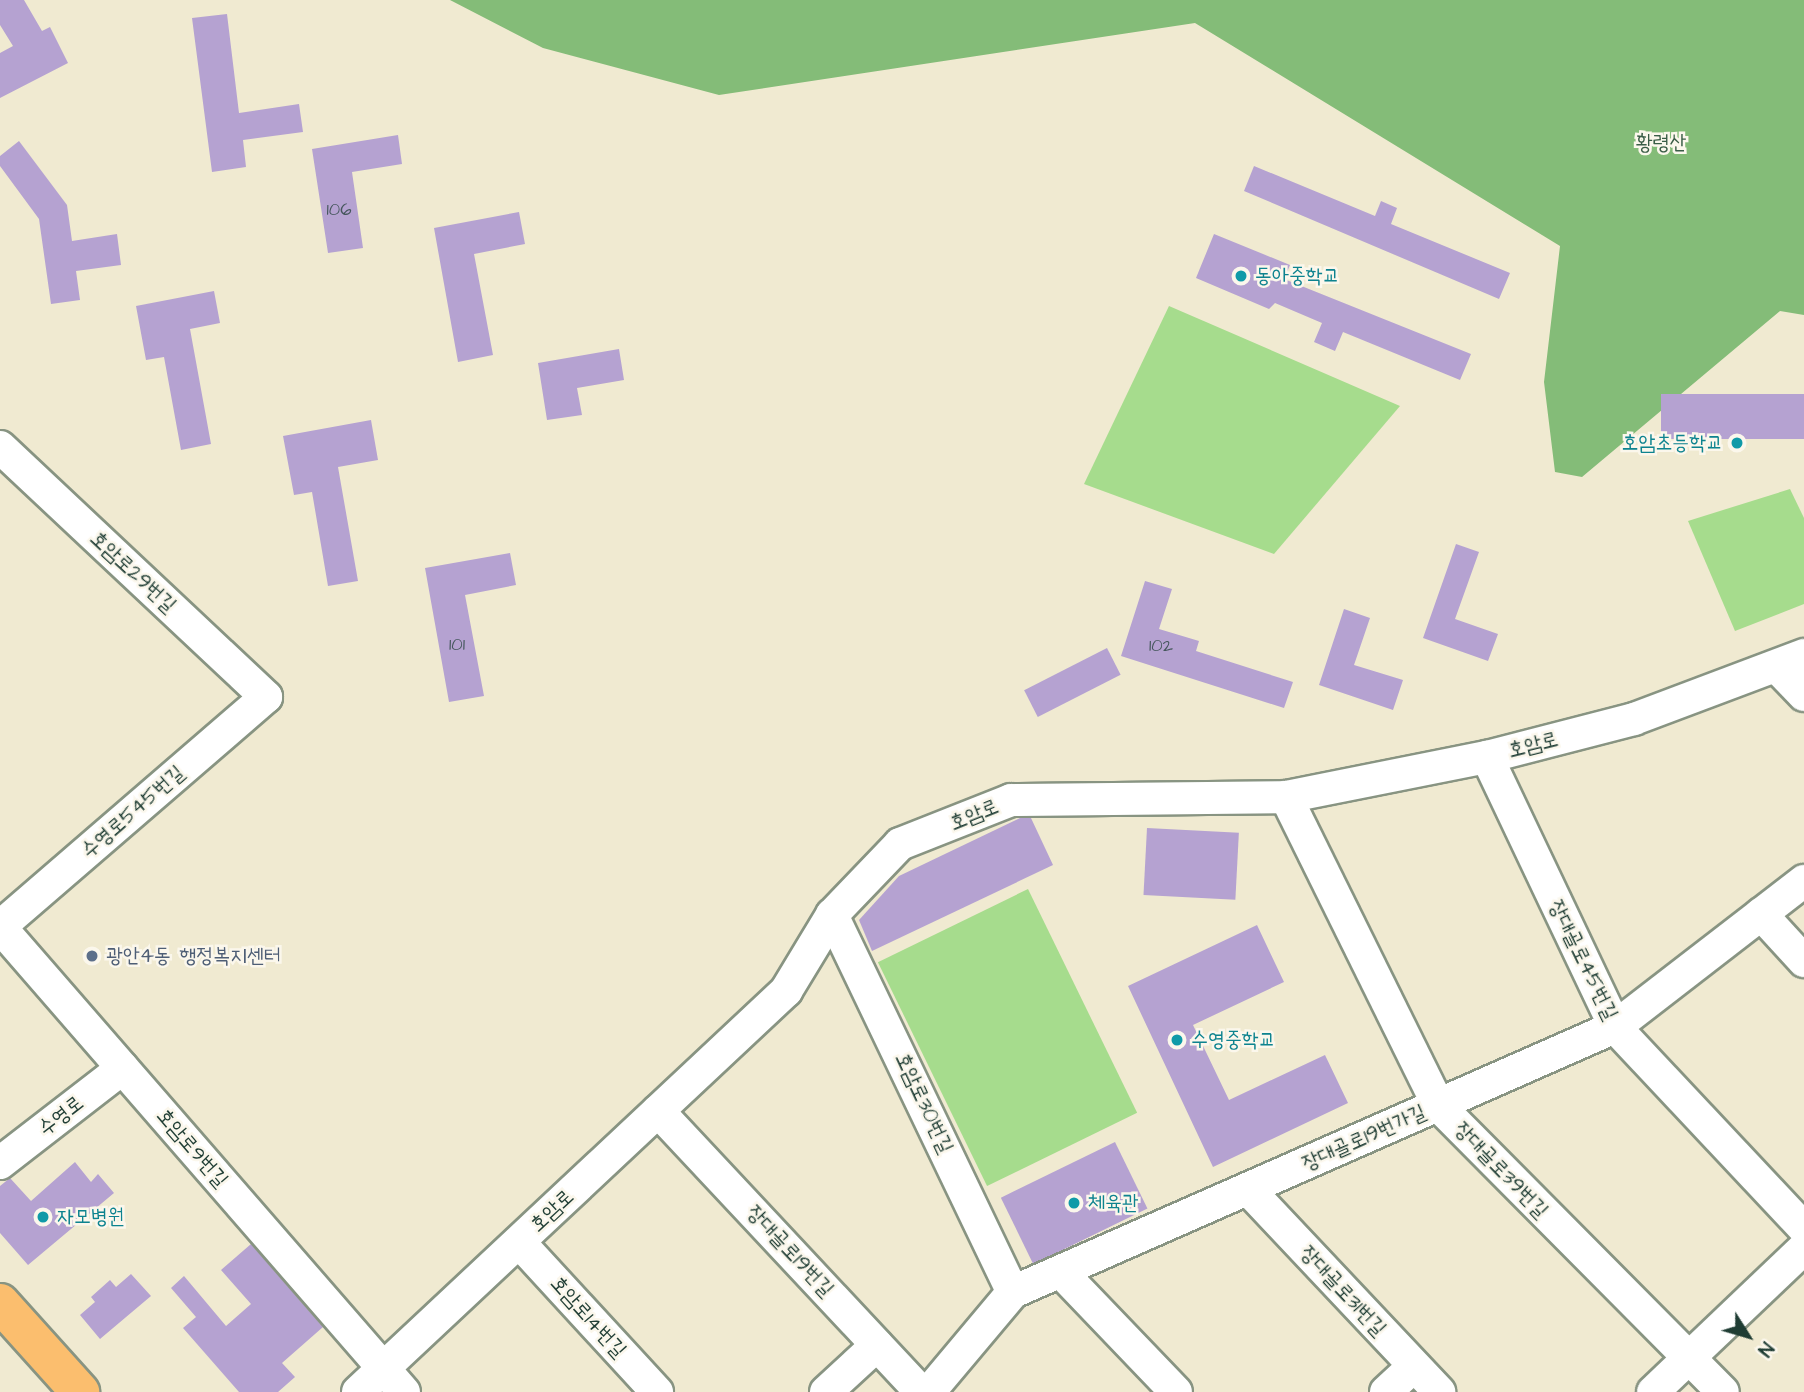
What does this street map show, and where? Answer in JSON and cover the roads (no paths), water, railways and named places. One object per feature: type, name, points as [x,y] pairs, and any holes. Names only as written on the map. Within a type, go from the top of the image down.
[{"type":"main road","points":[[0,1303],[80,1392]]},
{"type":"main road","points":[[0,1342],[44,1392]]},
{"type":"street","name":"호암로29번길","points":[[0,447],[266,697]]},
{"type":"street","points":[[1790,661],[1804,695]]},
{"type":"street","name":"호암로","points":[[358,1392],[393,1381],[519,1242],[786,991],[832,915],[900,844],[1011,800],[1286,797],[1486,757],[1634,719],[1790,661]]},
{"type":"street","name":"수영로545번길","points":[[0,927],[266,697]]},
{"type":"street","name":"장대골로45번길","points":[[1486,757],[1615,1027],[1804,1228]]},
{"type":"street","name":"장대골로39번길","points":[[1286,797],[1438,1105],[1687,1360],[1723,1392]]},
{"type":"street","name":"장대골로19번가길","points":[[929,1392],[1013,1292],[1615,1027],[1804,881]]},
{"type":"street","points":[[1761,914],[1804,961]]},
{"type":"street","name":"호암로30번길","points":[[832,915],[1013,1292]]},
{"type":"street","name":"호암로9번길","points":[[0,927],[393,1381]]},
{"type":"street","name":"수영로","points":[[0,1163],[122,1068]]},
{"type":"street","name":"장대골로19번길","points":[[658,1111],[921,1392]]},
{"type":"street","name":"장대골로31번길","points":[[1248,1189],[1439,1392]]},
{"type":"street","name":"호암로14번길","points":[[519,1242],[657,1392]]},
{"type":"street","points":[[1653,1392],[1804,1248]]},
{"type":"street","points":[[1061,1272],[1176,1392]]},
{"type":"street","points":[[826,1392],[877,1345]]},
{"type":"street","points":[[1386,1392],[1414,1366]]},
{"type":"place","name":"동아중학교","points":[[1241,276]]},
{"type":"place","name":"호암초등학교","points":[[1737,443]]},
{"type":"place","name":"광안4동 행정복지센터","points":[[92,956]]},
{"type":"place","name":"수영중학교","points":[[1177,1040]]},
{"type":"place","name":"체육관","points":[[1074,1203]]},
{"type":"place","name":"자모병원","points":[[43,1217]]},
{"type":"park label","name":"황령산","points":[[1661,143]]}]
